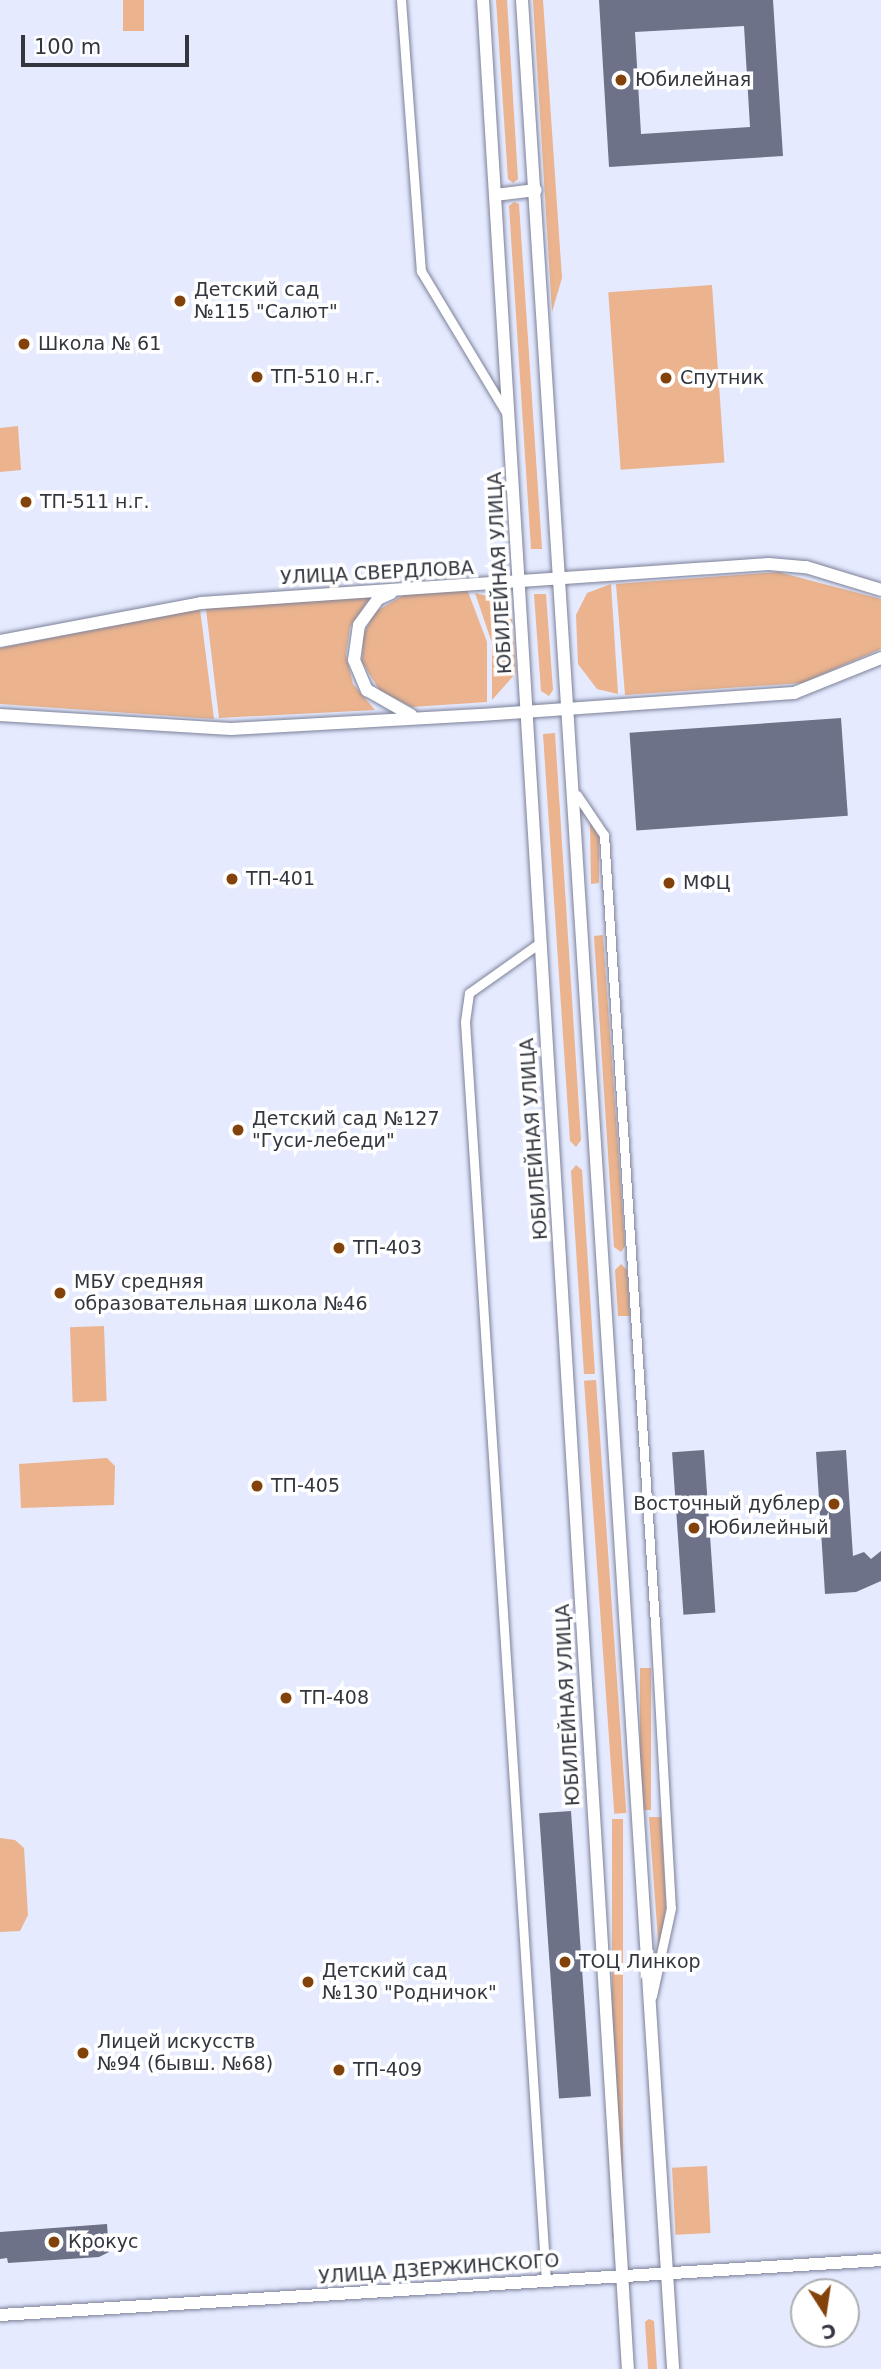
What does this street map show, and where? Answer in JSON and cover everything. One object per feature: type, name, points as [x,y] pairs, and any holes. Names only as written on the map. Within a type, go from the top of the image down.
[{"type":"main road","name":"ЮБИЛЕЙНАЯ УЛИЦА","points":[[483,0],[521,584],[628,2369]]},
{"type":"main road","points":[[522,0],[577,795],[647,2014],[673,2369]]},
{"type":"main road","points":[[495,195],[536,190]]},
{"type":"main road","name":"УЛИЦА СВЕРДЛОВА","points":[[0,641],[201,603],[521,584],[788,564],[881,590]]},
{"type":"main road","points":[[402,590],[378,599],[367,611],[359,625],[354,660],[367,690],[380,702],[419,718]]},
{"type":"main road","points":[[0,715],[231,729],[571,709],[794,693],[881,658]]},
{"type":"main road","name":"УЛИЦА ДЗЕРЖИНСКОГО","points":[[0,2315],[881,2260]]},
{"type":"street","points":[[401,0],[421,271],[510,419]]},
{"type":"street","points":[[577,795],[604,835],[671,1908],[647,2014]]},
{"type":"street","points":[[541,942],[469,993],[466,1022],[546,2281]]},
{"type":"shaded area","points":[[123,0],[144,0],[144,31],[123,31]]},
{"type":"shaded area","points":[[496,0],[507,0],[518,179],[513,183],[508,179]]},
{"type":"shaded area","points":[[533,0],[543,0],[562,278],[552,312]]},
{"type":"shaded area","points":[[514,202],[519,204],[542,549],[531,549],[509,206]]},
{"type":"shaded area","name":"Спутник","points":[[712,285],[724,463],[621,470],[608,292]]},
{"type":"shaded area","points":[[18,426],[21,470],[0,472],[0,428]]},
{"type":"shaded area","points":[[778,572],[881,599],[881,649],[802,683],[625,695],[616,584]]},
{"type":"shaded area","points":[[611,584],[618,694],[597,689],[578,664],[576,615],[587,593]]},
{"type":"shaded area","points":[[467,589],[487,642],[487,702],[412,707],[380,691],[362,662],[363,635],[375,612],[407,593]]},
{"type":"shaded area","points":[[475,593],[491,597],[512,618],[516,673],[492,700],[492,643]]},
{"type":"shaded area","points":[[534,594],[546,594],[553,690],[549,696],[541,691]]},
{"type":"shaded area","points":[[371,596],[350,627],[346,655],[353,684],[375,710],[219,718],[206,609]]},
{"type":"shaded area","points":[[200,609],[214,719],[0,704],[0,648]]},
{"type":"shaded area","points":[[555,733],[581,1140],[576,1147],[570,1141],[543,734]]},
{"type":"shaded area","points":[[590,823],[599,836],[599,883],[591,884]]},
{"type":"shaded area","points":[[603,935],[625,1246],[621,1252],[614,1247],[594,936]]},
{"type":"shaded area","points":[[576,1165],[582,1170],[595,1374],[584,1374],[571,1171]]},
{"type":"shaded area","points":[[621,1264],[627,1270],[630,1316],[618,1316],[615,1270]]},
{"type":"shaded area","points":[[104,1326],[107,1401],[73,1402],[70,1327]]},
{"type":"shaded area","points":[[596,1380],[626,1813],[614,1814],[584,1381]]},
{"type":"shaded area","points":[[107,1458],[115,1466],[114,1505],[21,1508],[19,1464]]},
{"type":"shaded area","points":[[640,1668],[651,1668],[651,1810],[640,1810]]},
{"type":"shaded area","points":[[649,1817],[661,1817],[666,1907],[659,1953]]},
{"type":"shaded area","points":[[612,1819],[623,1819],[623,2238],[612,2238]]},
{"type":"shaded area","points":[[0,1838],[15,1840],[24,1848],[28,1915],[20,1931],[0,1932]]},
{"type":"shaded area","points":[[707,2166],[711,2233],[676,2235],[672,2168]]},
{"type":"shaded area","points":[[649,2319],[654,2321],[657,2369],[648,2369],[645,2322]]},
{"type":"building","name":"Юбилейная","points":[[599,0],[773,0],[783,156],[609,167]],"holes":[[[744,26],[750,127],[641,134],[635,32]]]},
{"type":"building","points":[[841,718],[848,816],[636,831],[630,733]]},
{"type":"building","name":"Юбилейный","points":[[704,1450],[715,1613],[683,1615],[672,1452]]},
{"type":"building","name":"Восточный дублер","points":[[846,1450],[853,1556],[864,1552],[871,1559],[881,1551],[881,1581],[856,1592],[825,1594],[816,1452]]},
{"type":"building","name":"ТОЦ Линкор","points":[[571,1811],[591,2096],[559,2099],[539,1813]]},
{"type":"building","name":"Крокус","points":[[107,2224],[109,2252],[99,2257],[8,2263],[7,2258],[0,2259],[0,2232]]},
{"type":"place","name":"Юбилейная","points":[[621,80]]},
{"type":"place","name":"Детский сад №115 \"Салют\"","points":[[180,301]]},
{"type":"place","name":"Школа № 61","points":[[24,344]]},
{"type":"place","name":"ТП-510 н.г.","points":[[257,377]]},
{"type":"place","name":"Спутник","points":[[666,378]]},
{"type":"place","name":"ТП-511 н.г.","points":[[26,502]]},
{"type":"place","name":"ТП-401","points":[[232,879]]},
{"type":"place","name":"МФЦ","points":[[669,883]]},
{"type":"place","name":"Детский сад №127 \"Гуси-лебеди\"","points":[[238,1130]]},
{"type":"place","name":"ТП-403","points":[[339,1248]]},
{"type":"place","name":"МБУ средняя образовательная школа №46","points":[[60,1293]]},
{"type":"place","name":"ТП-405","points":[[257,1486]]},
{"type":"place","name":"Восточный дублер","points":[[834,1504]]},
{"type":"place","name":"Юбилейный","points":[[694,1528]]},
{"type":"place","name":"ТП-408","points":[[286,1698]]},
{"type":"place","name":"ТОЦ Линкор","points":[[565,1962]]},
{"type":"place","name":"Детский сад №130 \"Родничок\"","points":[[308,1982]]},
{"type":"place","name":"Лицей искусств №94 (бывш. №68)","points":[[83,2053]]},
{"type":"place","name":"ТП-409","points":[[339,2070]]},
{"type":"place","name":"Крокус","points":[[54,2242]]}]
